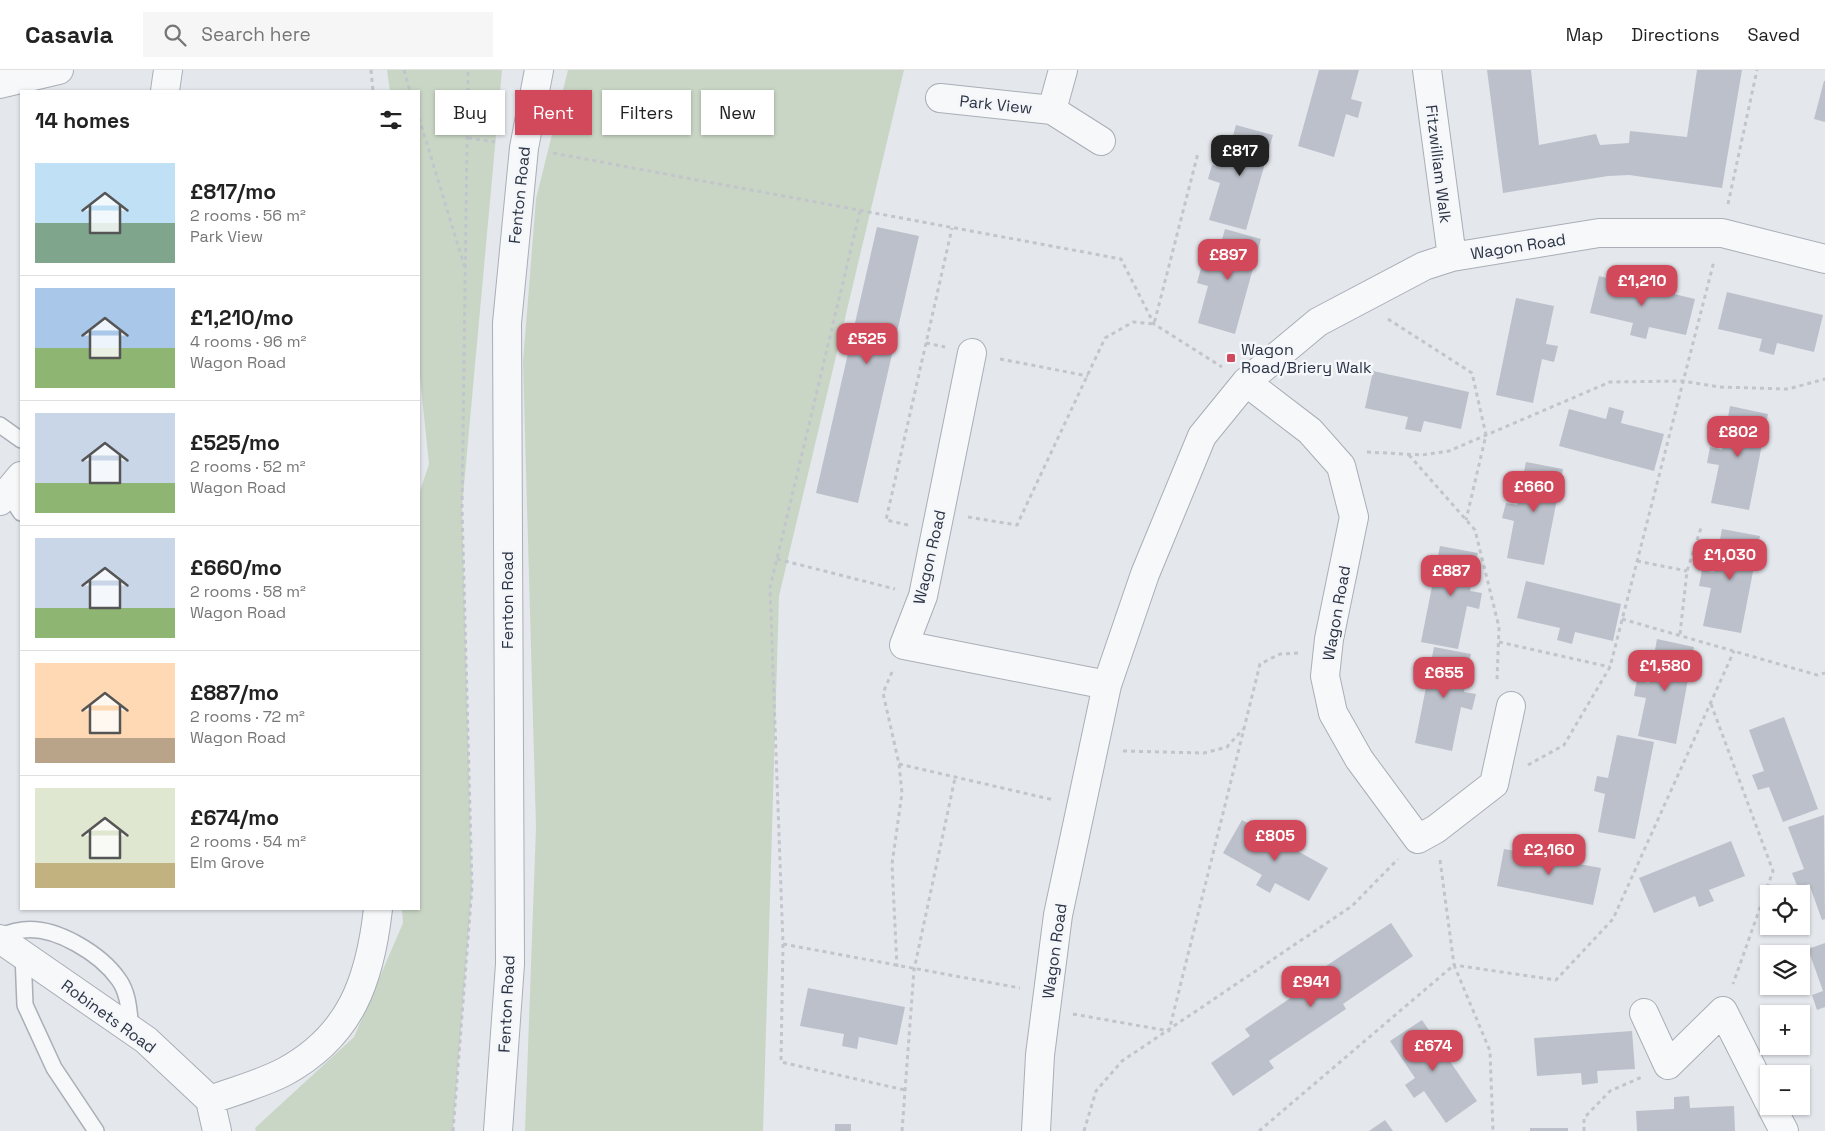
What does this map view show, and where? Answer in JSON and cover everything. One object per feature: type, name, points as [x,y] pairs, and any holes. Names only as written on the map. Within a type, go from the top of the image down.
[{"type":"street","points":[[0,84],[59,70]]},
{"type":"street","points":[[165,90],[168,70]]},
{"type":"street","name":"Fenton Road","points":[[498,1131],[510,964],[507,323],[524,148],[539,70]]},
{"type":"street","name":"Park View","points":[[1052,110],[1063,70]]},
{"type":"street","name":"Fitzwilliam Walk","points":[[1427,70],[1452,257]]},
{"type":"street","name":"Park View","points":[[940,98],[1052,110],[1101,141]]},
{"type":"street","name":"Wagon Road","points":[[1036,1131],[1040,1055],[1058,915],[1107,686],[1145,574],[1202,436],[1246,382],[1318,322],[1424,266],[1452,257],[1599,233],[1722,233],[1825,259]]},
{"type":"street","name":"Wagon Road","points":[[904,645],[923,596],[972,353]]},
{"type":"street","name":"Wagon Road","points":[[1246,382],[1310,431],[1341,466],[1354,517],[1327,652],[1325,676],[1333,713],[1359,759],[1427,834]]},
{"type":"street","points":[[904,645],[1107,686]]},
{"type":"street","points":[[1427,834],[1494,784],[1511,706]]},
{"type":"street","points":[[217,1131],[210,1100],[284,1072],[326,1044],[353,1006],[374,946],[378,910]]},
{"type":"street","name":"Robinets Road","points":[[0,937],[146,1040],[210,1100]]},
{"type":"street","points":[[1644,1013],[1668,1065],[1723,1011],[1760,1084]]},
{"type":"street","points":[[1776,1115],[1784,1131]]},
{"type":"lane","points":[[0,425],[20,439]]},
{"type":"lane","points":[[0,937],[24,930],[52,933],[90,951],[120,981],[128,1003],[131,1029]]},
{"type":"lane","points":[[22,954],[25,1005],[54,1068],[96,1131]]},
{"type":"path","points":[[372,70],[373,90]]},
{"type":"path","points":[[404,70],[410,90]]},
{"type":"path","points":[[453,1131],[472,887],[462,507],[468,70]]},
{"type":"path","points":[[1494,784],[1564,745],[1610,667],[1722,233],[1757,70]]},
{"type":"path","points":[[420,121],[466,271]]},
{"type":"path","points":[[468,138],[496,142]]},
{"type":"path","points":[[552,153],[718,186],[1121,259],[1154,324]]},
{"type":"path","points":[[1154,324],[1198,154]]},
{"type":"path","points":[[860,211],[770,588],[783,944],[781,1062],[905,1090]]},
{"type":"path","points":[[886,520],[952,228]]},
{"type":"path","points":[[1359,300],[1472,373],[1486,435],[1466,520]]},
{"type":"path","points":[[940,512],[1017,525],[1105,338],[1133,322],[1154,324],[1246,382]]},
{"type":"path","points":[[972,353],[1088,376]]},
{"type":"path","points":[[1328,451],[1422,455],[1449,452],[1610,382],[1683,381],[1719,387],[1788,389],[1825,379]]},
{"type":"path","points":[[1408,454],[1475,530],[1499,627],[1496,679],[1511,706]]},
{"type":"path","points":[[1680,634],[1688,571],[1701,528]]},
{"type":"path","points":[[777,559],[923,596]]},
{"type":"path","points":[[1637,561],[1688,571]]},
{"type":"path","points":[[1622,619],[1680,634],[1817,675],[1825,673]]},
{"type":"path","points":[[1499,642],[1610,667]]},
{"type":"path","points":[[897,967],[892,864],[902,794],[899,764],[883,693],[904,645]]},
{"type":"path","points":[[1260,1131],[1454,965],[1556,980],[1614,919],[1734,650]]},
{"type":"path","points":[[1169,1031],[1260,664],[1280,654],[1327,652]]},
{"type":"path","points":[[1711,704],[1773,871],[1723,1011]]},
{"type":"path","points":[[1093,750],[1204,753],[1227,748],[1244,726]]},
{"type":"path","points":[[899,764],[1081,806]]},
{"type":"path","points":[[902,1131],[914,970],[955,778]]},
{"type":"path","points":[[1427,834],[1454,965],[1490,1051],[1493,1131]]},
{"type":"path","points":[[1084,1131],[1096,1091],[1122,1061],[1352,906],[1427,834]]},
{"type":"path","points":[[783,944],[914,970],[1169,1031]]},
{"type":"path","points":[[1584,1131],[1584,1118],[1610,1091],[1668,1065]]},
{"type":"green space","points":[[387,70],[502,70],[500,90],[435,90],[435,135],[496,135],[462,507],[472,887],[453,1131],[256,1131],[255,1128],[354,1037],[403,923],[402,910],[420,910],[420,491],[429,464],[420,378],[420,90],[390,90]]},
{"type":"green space","points":[[568,70],[904,70],[779,596],[763,1131],[525,1131],[536,827],[523,362],[536,199],[552,135],[592,135],[592,90],[563,90]]},
{"type":"building","points":[[1319,70],[1359,70],[1351,99],[1362,102],[1358,118],[1346,114],[1334,157],[1298,146]]},
{"type":"building","points":[[1487,70],[1531,70],[1539,145],[1596,134],[1600,145],[1629,143],[1630,131],[1687,137],[1697,70],[1742,70],[1722,188],[1629,175],[1608,176],[1503,193]]},
{"type":"building","points":[[1825,81],[1825,122],[1814,119]]},
{"type":"building","points":[[1236,125],[1273,135],[1246,230],[1209,220],[1220,183],[1208,179],[1212,165],[1224,167]]},
{"type":"building","points":[[877,227],[919,236],[858,503],[816,493]]},
{"type":"building","points":[[1225,229],[1261,239],[1235,334],[1198,323],[1208,286],[1197,283],[1201,268],[1213,271]]},
{"type":"building","points":[[1599,276],[1695,299],[1686,335],[1649,327],[1646,339],[1630,335],[1633,323],[1590,313]]},
{"type":"building","points":[[1727,292],[1823,315],[1814,352],[1777,343],[1774,355],[1759,351],[1762,339],[1718,329]]},
{"type":"building","points":[[1516,298],[1554,306],[1546,344],[1558,346],[1554,362],[1542,359],[1533,403],[1496,395]]},
{"type":"building","points":[[1373,371],[1469,392],[1461,429],[1424,421],[1421,432],[1405,429],[1408,417],[1365,408]]},
{"type":"building","points":[[1730,406],[1768,414],[1749,510],[1711,503],[1719,465],[1707,463],[1710,447],[1722,450]]},
{"type":"building","points":[[1609,407],[1624,411],[1621,423],[1664,434],[1654,471],[1559,446],[1569,409],[1606,419]]},
{"type":"building","points":[[1526,462],[1563,469],[1544,565],[1507,558],[1514,521],[1502,518],[1506,503],[1517,505]]},
{"type":"building","points":[[1722,529],[1760,536],[1741,633],[1703,626],[1711,588],[1699,586],[1702,570],[1714,572]]},
{"type":"building","points":[[1440,546],[1478,553],[1470,591],[1482,593],[1479,609],[1467,606],[1458,649],[1421,642]]},
{"type":"building","points":[[1526,581],[1621,604],[1613,641],[1575,632],[1572,644],[1557,640],[1560,628],[1517,618]]},
{"type":"building","points":[[1657,639],[1694,647],[1676,744],[1638,736],[1646,698],[1634,696],[1637,680],[1649,683]]},
{"type":"building","points":[[1434,647],[1471,654],[1464,692],[1476,694],[1472,710],[1461,707],[1452,751],[1415,743]]},
{"type":"building","points":[[1784,717],[1818,809],[1783,822],[1769,787],[1758,790],[1752,775],[1764,771],[1749,730]]},
{"type":"building","points":[[1617,735],[1654,742],[1635,839],[1598,832],[1605,794],[1594,791],[1597,776],[1608,778]]},
{"type":"building","points":[[1824,815],[1825,919],[1822,920],[1810,885],[1797,885],[1792,873],[1804,869],[1788,827]]},
{"type":"building","points":[[1242,820],[1328,868],[1309,901],[1275,883],[1270,893],[1256,885],[1262,875],[1223,853]]},
{"type":"building","points":[[1731,841],[1745,876],[1709,890],[1714,901],[1699,907],[1695,896],[1654,913],[1639,878]]},
{"type":"building","points":[[1544,845],[1560,848],[1557,860],[1601,868],[1593,905],[1497,886],[1504,849],[1542,856]]},
{"type":"building","points":[[1391,923],[1413,956],[1343,1004],[1346,1009],[1269,1061],[1274,1068],[1233,1096],[1211,1063],[1250,1036],[1245,1029],[1324,975],[1320,970]]},
{"type":"building","points":[[1825,943],[1825,1007],[1817,1010],[1812,995],[1823,991],[1810,955],[1810,948]]},
{"type":"building","points":[[808,988],[905,1007],[897,1045],[859,1037],[857,1049],[842,1046],[844,1034],[800,1026]]},
{"type":"building","points":[[1422,1020],[1477,1101],[1446,1123],[1424,1091],[1414,1098],[1405,1085],[1415,1078],[1390,1041]]},
{"type":"building","points":[[1632,1031],[1635,1069],[1597,1071],[1598,1083],[1582,1085],[1581,1073],[1537,1076],[1534,1038]]},
{"type":"building","points":[[1689,1096],[1690,1108],[1734,1106],[1735,1131],[1637,1131],[1636,1111],[1674,1109],[1674,1097]]},
{"type":"building","points":[[1385,1120],[1393,1131],[1369,1131]]},
{"type":"building","points":[[835,1124],[851,1124],[851,1131],[835,1131]]},
{"type":"building","points":[[1530,1128],[1568,1128],[1568,1131],[1530,1131]]},
{"type":"place","name":"Wagon Road/Briery Walk","points":[[1231,358]]}]
